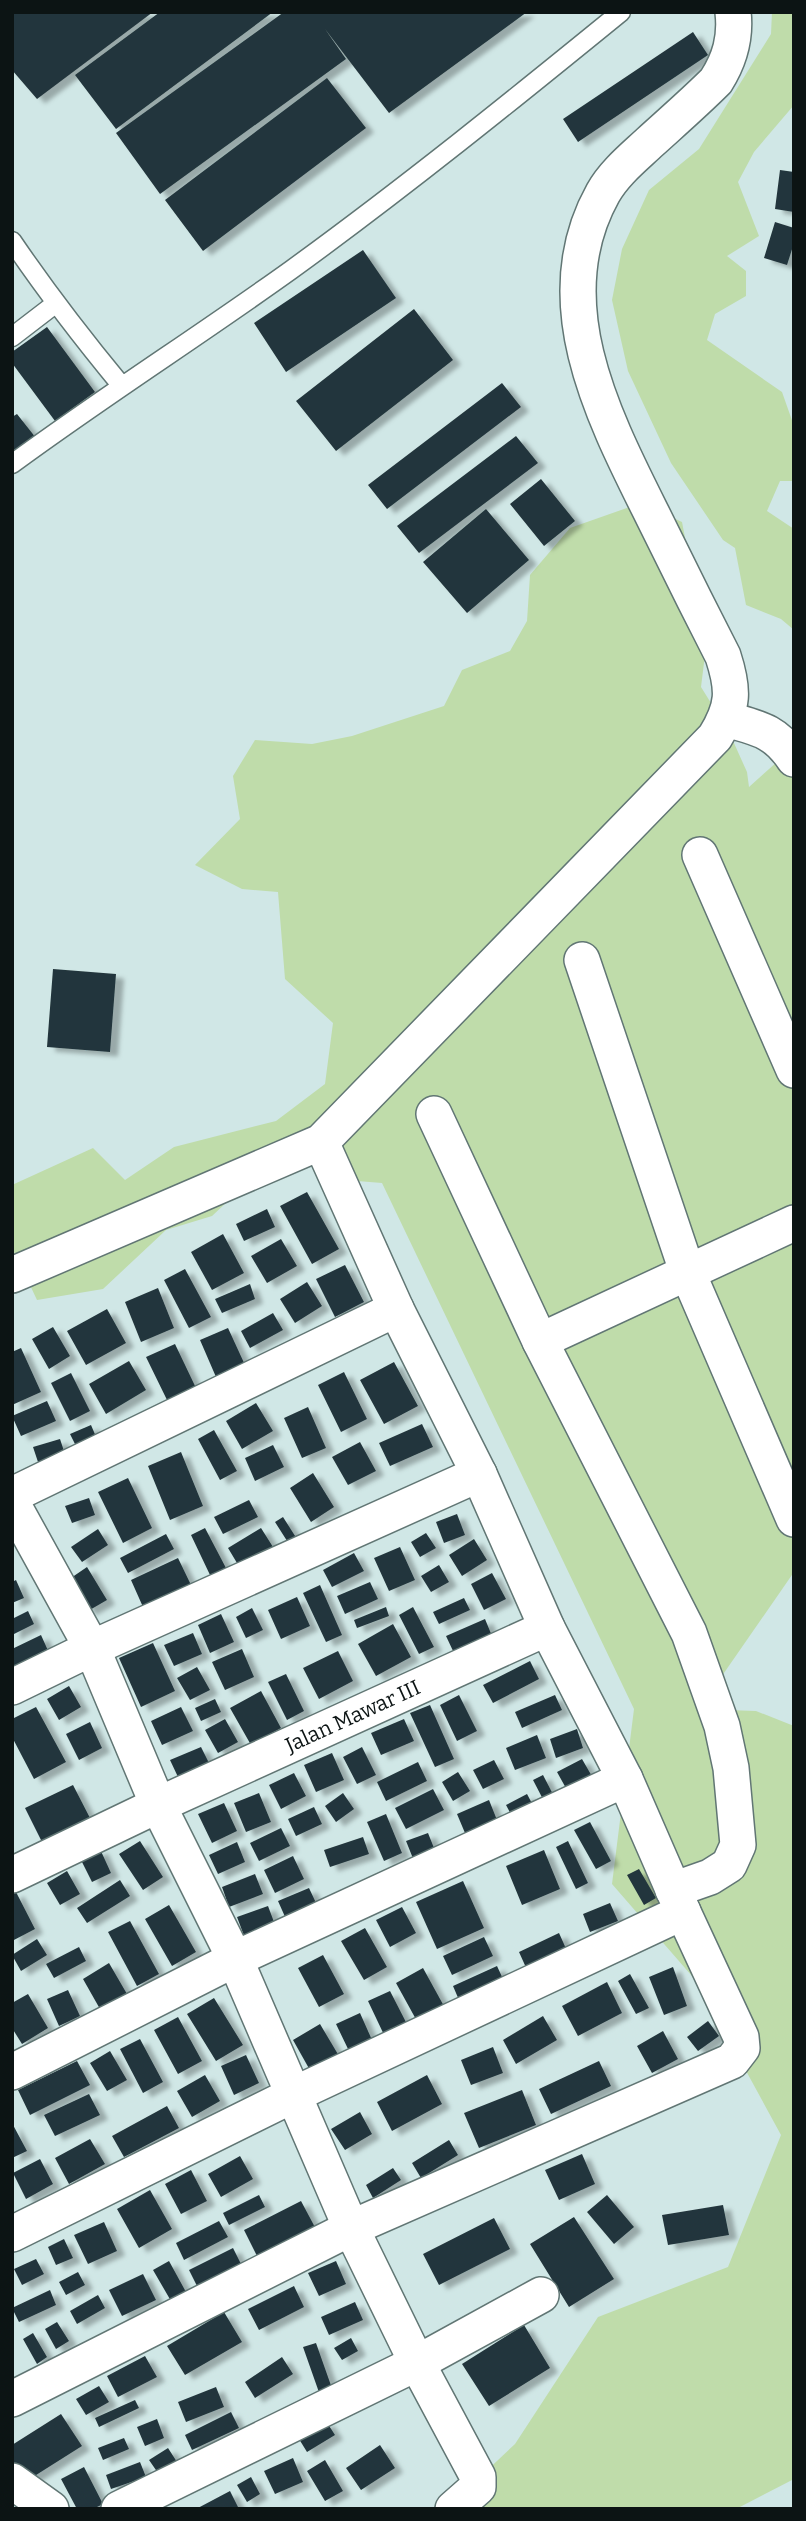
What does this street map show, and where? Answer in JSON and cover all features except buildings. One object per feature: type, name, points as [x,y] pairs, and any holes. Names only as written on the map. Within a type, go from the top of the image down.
[{"type":"street","points":[[12,1275],[321,1142],[715,737],[726,719],[732,700],[730,677],[723,656],[610,430],[592,382],[581,336],[577,293],[581,253],[590,220],[604,190],[630,160],[716,81],[726,66],[732,47],[733,12]]},
{"type":"street","points":[[726,719],[763,730],[784,743],[794,759]]},
{"type":"street","points":[[700,855],[794,1070]]},
{"type":"street","points":[[582,960],[687,1271],[794,1519]]},
{"type":"street","points":[[12,2234],[678,1901],[729,1865],[738,1845],[731,1768],[722,1726],[689,1633],[540,1341],[433,1114]]},
{"type":"street","points":[[12,2399],[351,2228],[732,2062],[742,2048],[741,2038],[625,1779],[547,1628],[479,1474],[396,1310],[321,1142]]},
{"type":"street","points":[[540,1341],[794,1223]]},
{"type":"street","points":[[12,1495],[396,1310]]},
{"type":"street","points":[[12,1687],[92,1648],[479,1474]]},
{"type":"street","points":[[12,1503],[92,1648],[158,1805],[235,1959],[351,2228],[417,2363],[478,2477],[478,2487],[453,2509]]},
{"type":"street","name":"Jalan Mawar III","points":[[12,1875],[158,1805],[547,1628]]},
{"type":"street","points":[[12,2072],[235,1959],[625,1779]]},
{"type":"street","points":[[119,2509],[417,2363],[541,2295]]},
{"type":"street","points":[[12,2482],[51,2509]]},
{"type":"lane","points":[[12,464],[121,385],[293,268],[539,79],[621,12]]},
{"type":"lane","points":[[12,241],[55,304],[121,385]]},
{"type":"lane","points":[[12,337],[55,304]]},
{"type":"green space","points":[[772,12],[794,12],[794,105],[754,152],[738,182],[759,236],[727,256],[746,271],[746,296],[715,314],[707,340],[782,392],[794,426],[794,481],[780,481],[767,511],[794,529],[794,630],[781,619],[746,605],[735,548],[723,540],[671,463],[628,371],[612,300],[622,249],[649,190],[699,149],[771,34]]},
{"type":"green space","points":[[641,503],[682,522],[706,647],[701,687],[729,732],[747,772],[749,787],[787,753],[794,783],[794,1572],[699,1709],[756,1711],[794,1726],[794,2479],[736,2509],[446,2509],[515,2444],[598,2317],[728,2267],[781,2135],[698,1983],[612,1884],[634,1709],[382,1183],[345,1180],[325,1145],[259,1172],[212,1216],[166,1230],[103,1289],[37,1300],[15,1253],[12,1252],[12,1185],[93,1148],[125,1180],[174,1147],[276,1121],[325,1084],[333,1023],[285,979],[278,892],[242,889],[195,865],[240,819],[233,776],[255,740],[312,744],[352,736],[444,706],[462,670],[510,651],[527,621],[530,575],[570,528]]}]
